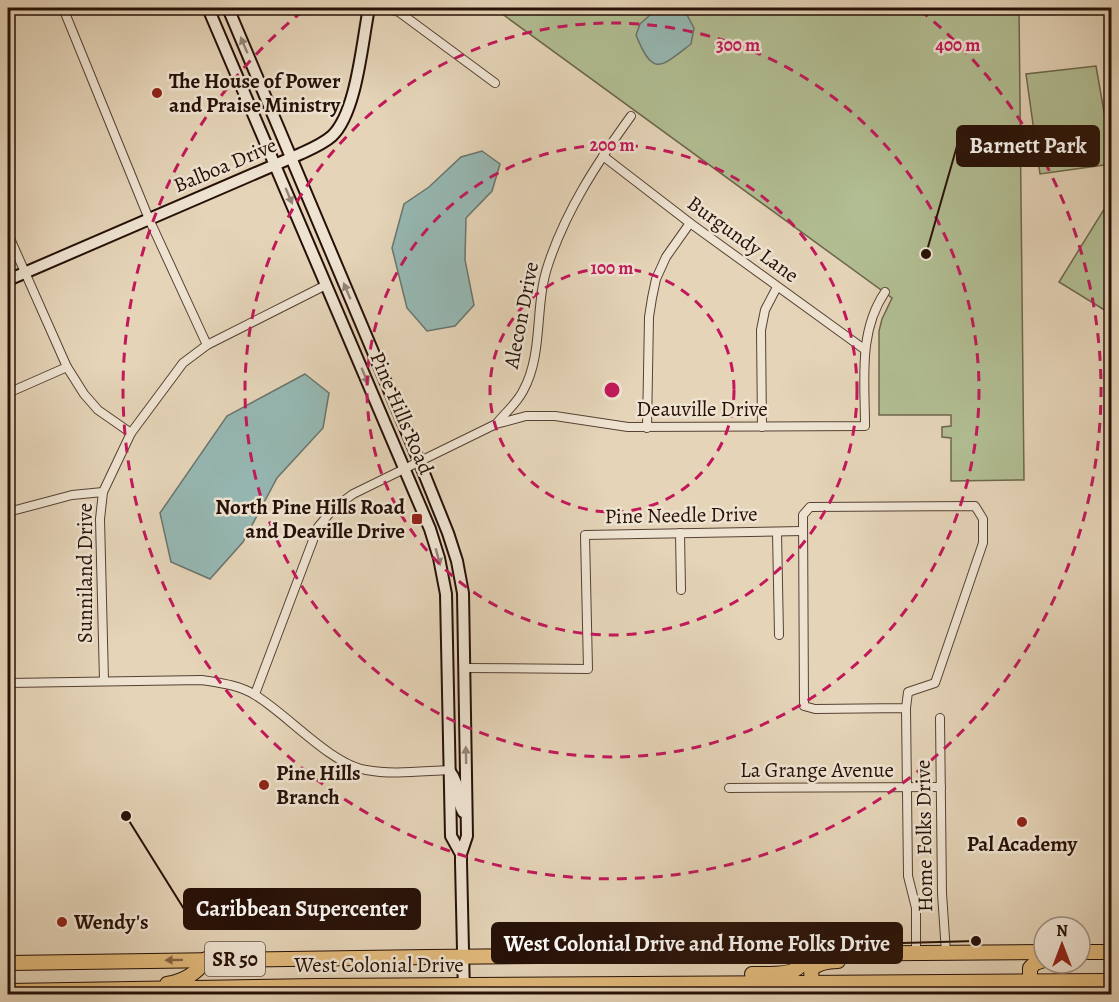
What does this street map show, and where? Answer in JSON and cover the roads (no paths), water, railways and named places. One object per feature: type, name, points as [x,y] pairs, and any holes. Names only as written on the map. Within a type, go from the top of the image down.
[{"type":"highway","name":"West Colonial Drive","points":[[8,963],[206,959],[1032,952]]},
{"type":"highway","points":[[1092,959],[1106,952]]},
{"type":"highway","points":[[725,984],[740,974],[768,974],[797,969],[801,964],[802,954]]},
{"type":"highway","points":[[812,983],[811,970],[815,965],[830,961],[862,961],[878,954]]},
{"type":"highway","points":[[141,989],[174,982],[191,975],[201,968],[206,959]]},
{"type":"highway","points":[[1030,988],[1030,968],[1032,966]]},
{"type":"highway","name":"West Colonial Drive","points":[[8,991],[594,989],[812,983],[1030,988],[1112,981]]},
{"type":"main road","name":"Pine Hills Road","points":[[208,8],[430,529],[440,558],[446,594],[448,632],[451,836],[461,854]]},
{"type":"main road","name":"Pine Hills Road","points":[[228,8],[419,461],[457,561],[463,593],[468,836],[461,854],[464,990]]},
{"type":"main road","name":"Balboa Drive","points":[[8,280],[320,145],[340,126],[352,99],[369,8]]},
{"type":"main road","points":[[449,770],[457,781],[460,808],[467,820]]},
{"type":"street","points":[[63,8],[149,219],[207,345]]},
{"type":"street","points":[[383,8],[399,12],[495,83]]},
{"type":"street","name":"Alecon Drive","points":[[496,424],[522,393],[533,368],[541,296],[547,267],[574,203],[631,116]]},
{"type":"street","name":"Burgundy Lane","points":[[603,156],[690,223],[864,349]]},
{"type":"street","points":[[647,428],[649,317],[652,298],[656,279],[666,257],[690,223]]},
{"type":"street","points":[[8,234],[67,367],[84,394],[98,410],[131,433]]},
{"type":"street","name":"Sunniland Drive","points":[[104,681],[100,519],[103,492],[131,433],[183,363],[207,345],[326,285]]},
{"type":"street","points":[[762,427],[761,330],[765,310],[777,287]]},
{"type":"street","points":[[864,349],[869,324],[885,292]]},
{"type":"street","name":"Deauville Drive","points":[[255,694],[318,527],[334,508],[353,494],[496,424],[526,416],[555,416],[647,428],[865,426],[864,349]]},
{"type":"street","points":[[8,393],[67,367]]},
{"type":"street","points":[[8,512],[72,495],[103,492]]},
{"type":"street","points":[[906,708],[815,709],[804,706],[803,515],[810,507],[975,506],[983,519],[983,543],[934,683],[908,692],[906,708],[908,876],[916,908],[916,953]]},
{"type":"street","name":"Pine Needle Drive","points":[[465,668],[588,669],[585,535],[803,531]]},
{"type":"street","points":[[777,532],[779,635]]},
{"type":"street","points":[[680,534],[681,590]]},
{"type":"street","points":[[8,683],[202,680],[230,684],[255,694],[341,760],[358,768],[387,771],[449,770]]},
{"type":"street","name":"Home Folks Drive","points":[[940,718],[942,892],[946,953]]},
{"type":"street","name":"La Grange Avenue","points":[[729,788],[941,787]]},
{"type":"water","points":[[658,8],[679,8],[687,15],[694,28],[691,44],[665,63],[659,64],[653,63],[648,58],[636,35],[640,24]]},
{"type":"water","points":[[482,151],[500,164],[492,191],[466,218],[465,260],[474,305],[455,326],[427,331],[407,308],[392,248],[404,204],[429,187],[461,157]]},
{"type":"water","points":[[305,374],[329,393],[323,428],[277,478],[243,542],[210,579],[171,562],[160,513],[227,416]]},
{"type":"place","name":"The House of Power and Praise Ministry","points":[[157,93]]},
{"type":"place","name":"Barnett Park","points":[[926,254]]},
{"type":"place","name":"North Pine Hills Road and Deaville Drive","points":[[417,519]]},
{"type":"place","name":"Pine Hills Branch","points":[[264,785]]},
{"type":"place","name":"Caribbean Supercenter","points":[[126,816]]},
{"type":"place","name":"Pal Academy","points":[[1022,822]]},
{"type":"place","name":"Wendy's","points":[[62,922]]},
{"type":"place","name":"West Colonial Drive and Home Folks Drive","points":[[976,941]]}]
